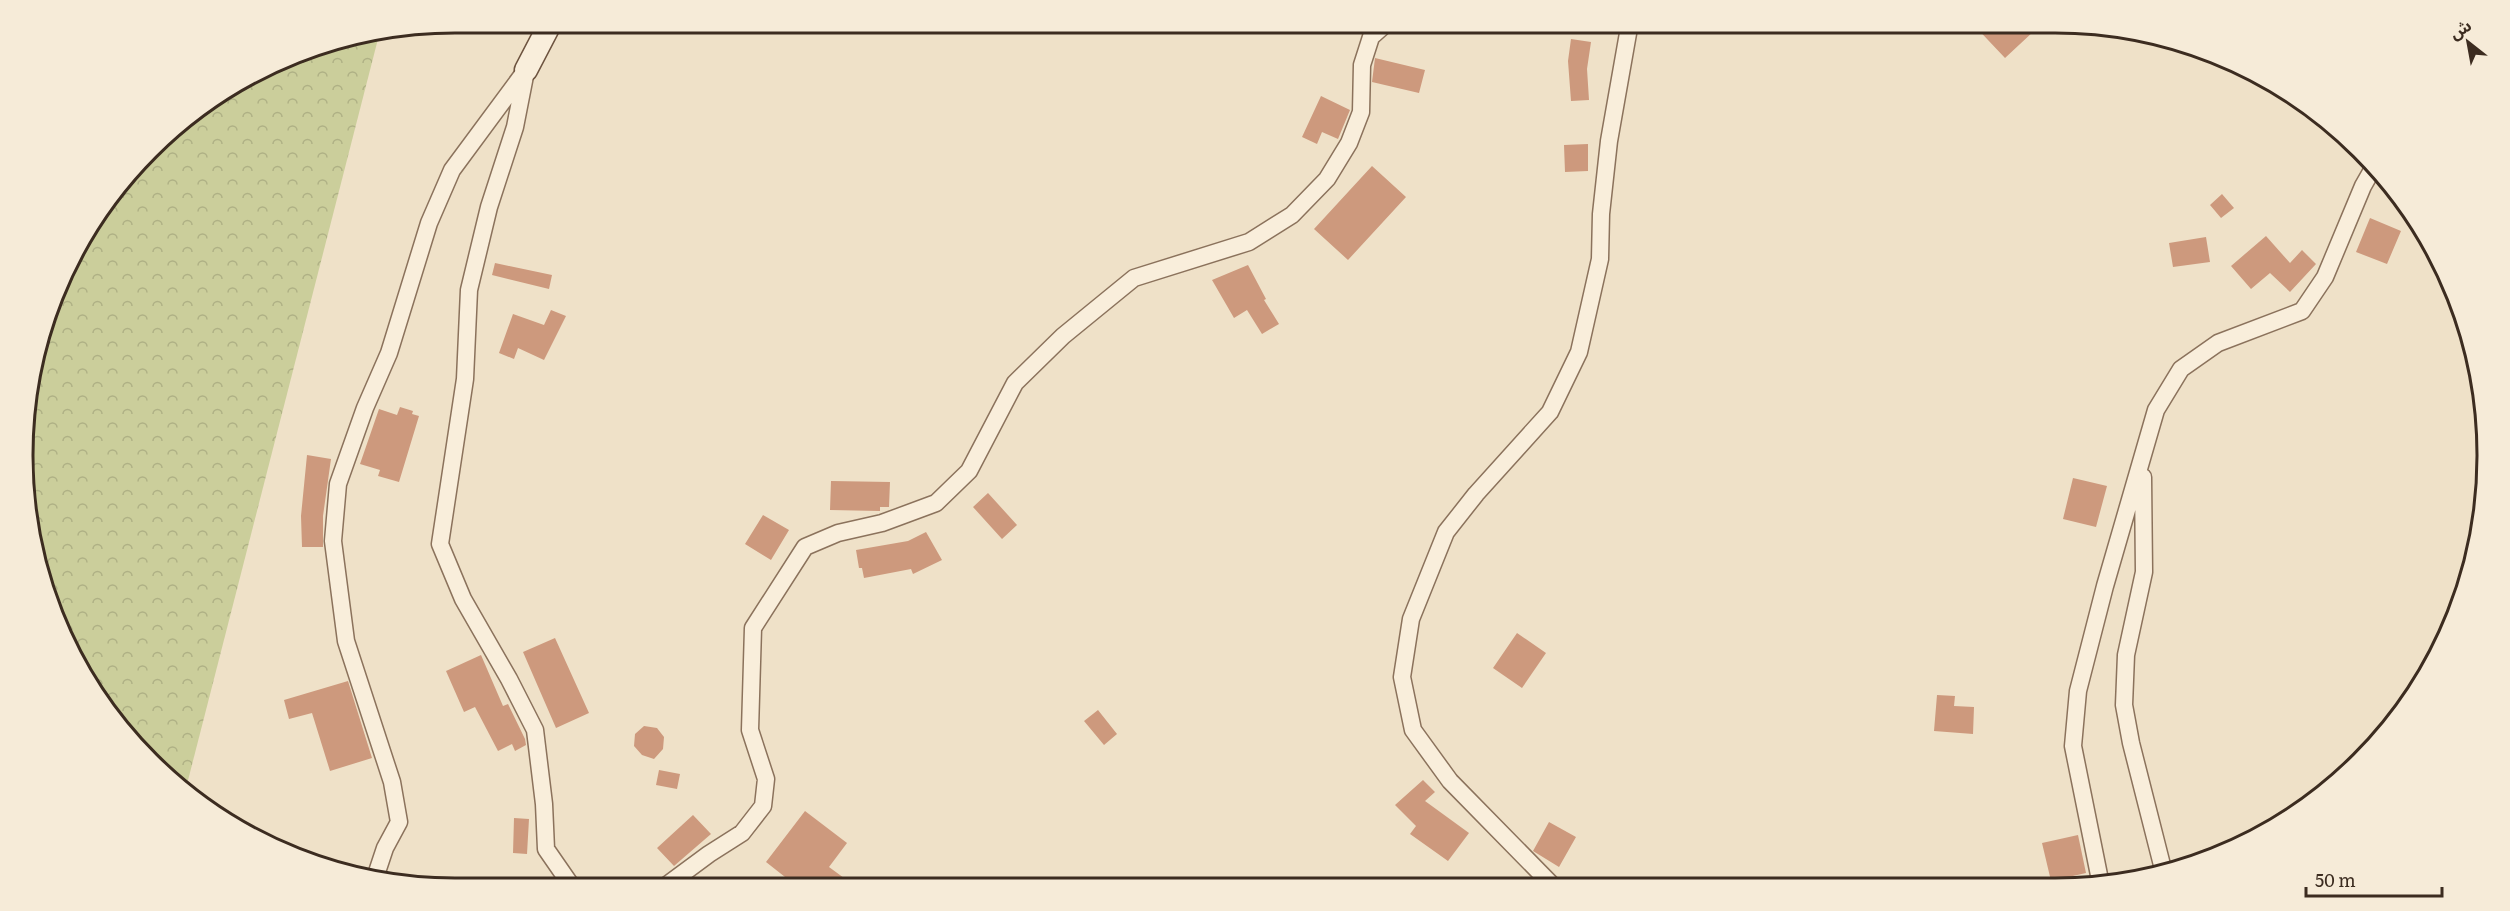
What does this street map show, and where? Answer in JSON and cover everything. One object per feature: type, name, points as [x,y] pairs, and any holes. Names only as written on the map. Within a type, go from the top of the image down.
[{"type":"street","points":[[377,871],[385,848],[399,822],[392,782],[346,641],[333,541],[338,484],[365,408],[389,353],[429,223],[452,170],[526,70],[545,33]]},
{"type":"street","points":[[677,878],[742,833],[763,806],[766,778],[750,730],[753,628],[805,547],[838,533],[882,523],[936,503],[969,471],[1015,383],[1063,336],[1125,285],[1145,274],[1249,242],[1292,215],[1327,179],[1349,143],[1361,112],[1362,65],[1371,37],[1376,33]]},
{"type":"street","points":[[1545,878],[1444,773],[1413,730],[1402,677],[1411,619],[1446,532],[1496,471],[1550,412],[1579,352],[1600,259],[1601,214],[1609,141],[1628,33]]},
{"type":"street","points":[[526,70],[515,127],[489,207],[469,290],[465,379],[440,544],[463,599],[535,730],[544,804],[546,849],[566,878]]},
{"type":"street","points":[[2099,875],[2073,746],[2078,691],[2108,575],[2156,410],[2181,369],[2218,343],[2302,311],[2325,277],[2370,174]]},
{"type":"street","points":[[2143,458],[2144,572],[2126,655],[2124,705],[2131,743],[2162,864]]},
{"type":"green space","points":[[378,40],[188,782],[138,734],[104,690],[77,642],[55,591],[41,538],[33,456],[37,400],[47,346],[65,294],[104,221],[138,177],[177,138],[221,104],[269,77],[320,55]]},
{"type":"building","points":[[1981,33],[2032,33],[2005,58]]},
{"type":"building","points":[[1571,39],[1591,42],[1587,69],[1589,100],[1571,101],[1568,61]]},
{"type":"building","points":[[1375,58],[1425,70],[1419,93],[1372,82]]},
{"type":"building","points":[[1321,96],[1350,110],[1338,139],[1322,132],[1317,144],[1302,137]]},
{"type":"building","points":[[1588,144],[1588,171],[1565,172],[1564,145]]},
{"type":"building","points":[[1372,166],[1406,197],[1348,260],[1314,229]]},
{"type":"building","points":[[2222,194],[2234,208],[2221,218],[2210,205]]},
{"type":"building","points":[[2370,218],[2401,231],[2387,264],[2356,252]]},
{"type":"building","points":[[2266,236],[2290,263],[2302,250],[2316,264],[2290,292],[2270,273],[2251,289],[2231,266]]},
{"type":"building","points":[[2206,237],[2210,262],[2173,267],[2169,243]]},
{"type":"building","points":[[495,263],[552,275],[549,289],[492,275]]},
{"type":"building","points":[[1248,265],[1266,299],[1264,300],[1279,324],[1262,334],[1247,310],[1234,318],[1212,280]]},
{"type":"building","points":[[551,310],[566,316],[544,360],[518,348],[514,359],[499,353],[513,314],[544,325]]},
{"type":"building","points":[[400,407],[413,411],[412,414],[419,416],[399,482],[378,476],[380,470],[360,464],[379,409],[397,415]]},
{"type":"building","points":[[307,455],[331,459],[323,516],[323,547],[302,547],[301,516]]},
{"type":"building","points":[[2073,478],[2107,486],[2096,527],[2063,519]]},
{"type":"building","points":[[831,481],[890,482],[889,507],[880,507],[880,511],[830,510]]},
{"type":"building","points":[[988,493],[1017,525],[1002,539],[973,507]]},
{"type":"building","points":[[763,515],[789,530],[771,560],[745,544]]},
{"type":"building","points":[[926,532],[942,560],[913,574],[911,569],[864,578],[862,568],[859,568],[856,550],[908,541]]},
{"type":"building","points":[[1517,633],[1546,653],[1522,688],[1493,668]]},
{"type":"building","points":[[555,638],[589,713],[556,728],[523,652]]},
{"type":"building","points":[[481,655],[503,706],[508,704],[525,739],[526,745],[515,751],[512,744],[498,751],[475,707],[464,712],[446,671]]},
{"type":"building","points":[[348,681],[372,758],[330,771],[312,713],[289,719],[284,700]]},
{"type":"building","points":[[1937,695],[1955,696],[1954,706],[1974,707],[1973,734],[1934,731]]},
{"type":"building","points":[[1098,710],[1117,734],[1104,745],[1084,721]]},
{"type":"building","points":[[644,726],[657,728],[664,737],[663,749],[654,759],[642,755],[634,746],[635,734]]},
{"type":"building","points":[[659,770],[680,774],[677,789],[656,785]]},
{"type":"building","points":[[1423,780],[1435,792],[1425,801],[1469,833],[1448,861],[1410,834],[1416,826],[1395,805]]},
{"type":"building","points":[[805,811],[847,843],[829,867],[844,878],[786,878],[766,862]]},
{"type":"building","points":[[693,815],[711,834],[674,866],[657,848]]},
{"type":"building","points":[[514,818],[529,819],[527,854],[513,853]]},
{"type":"building","points":[[1549,822],[1576,837],[1559,867],[1533,851]]},
{"type":"building","points":[[2078,835],[2086,873],[2050,878],[2042,843]]}]
